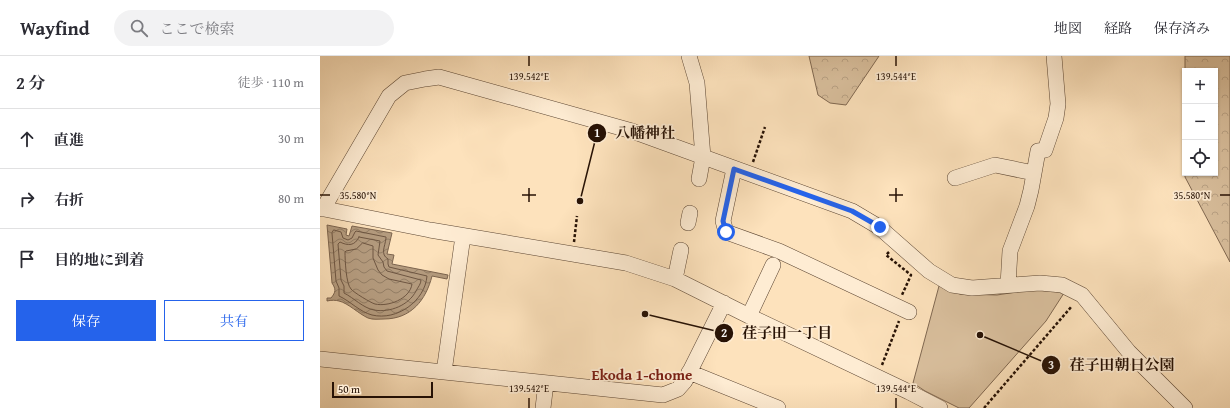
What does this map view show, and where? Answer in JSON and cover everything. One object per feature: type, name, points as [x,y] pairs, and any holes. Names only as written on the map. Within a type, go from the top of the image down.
[{"type":"street","points":[[689,56],[697,83],[704,157],[698,179]]},
{"type":"street","points":[[1008,285],[1010,251],[1026,206],[1038,151],[1045,150],[1056,118],[1058,104],[1054,56]]},
{"type":"street","points":[[940,408],[878,376],[749,316],[724,302],[674,279],[626,263],[463,236],[322,209],[389,96],[405,83],[439,78],[632,131],[852,211],[880,227],[929,271],[952,285],[972,288],[1040,283],[1062,285],[1082,295],[1129,352],[1185,408]]},
{"type":"street","points":[[956,178],[995,165],[1034,173]]},
{"type":"street","points":[[734,169],[723,221],[726,232],[778,250],[906,311]]},
{"type":"street","points":[[444,372],[463,236]]},
{"type":"street","points":[[674,279],[681,250]]},
{"type":"street","points":[[749,316],[773,265]]},
{"type":"street","points":[[320,359],[663,395],[678,389],[685,381],[724,302]]},
{"type":"street","points":[[689,372],[778,408]]},
{"type":"street","points":[[543,408],[546,383]]},
{"type":"path","points":[[749,174],[765,127]]},
{"type":"path","points":[[573,254],[577,216]]},
{"type":"path","points":[[886,256],[911,275],[905,288]]},
{"type":"path","points":[[984,408],[1082,295]]},
{"type":"path","points":[[878,376],[906,311]]},
{"type":"green space","points":[[809,56],[879,56],[846,105],[830,103],[818,95]]},
{"type":"green space","points":[[1185,56],[1230,56],[1230,262],[1185,177],[1218,176],[1218,68],[1185,68]]},
{"type":"green space","points":[[939,286],[960,294],[997,295],[1029,290],[1064,293],[1046,321],[969,408],[959,408],[925,391],[913,383]]},
{"type":"water","points":[[327,225],[347,229],[346,235],[349,236],[352,226],[392,233],[387,254],[394,255],[392,264],[448,275],[447,279],[432,276],[426,293],[416,306],[402,316],[394,318],[370,319],[342,302],[335,300],[327,301],[327,298],[331,298],[335,290],[332,283]]},
{"type":"place","name":"八幡神社","points":[[580,201]]},
{"type":"place","name":"荏子田一丁目","points":[[645,314]]},
{"type":"place","name":"荏子田朝日公園","points":[[980,335]]},
{"type":"district","name":"Ekoda 1-chome","points":[[642,375]]},
{"type":"route","points":[[726,232],[723,221],[734,169],[852,211],[880,227]]}]
